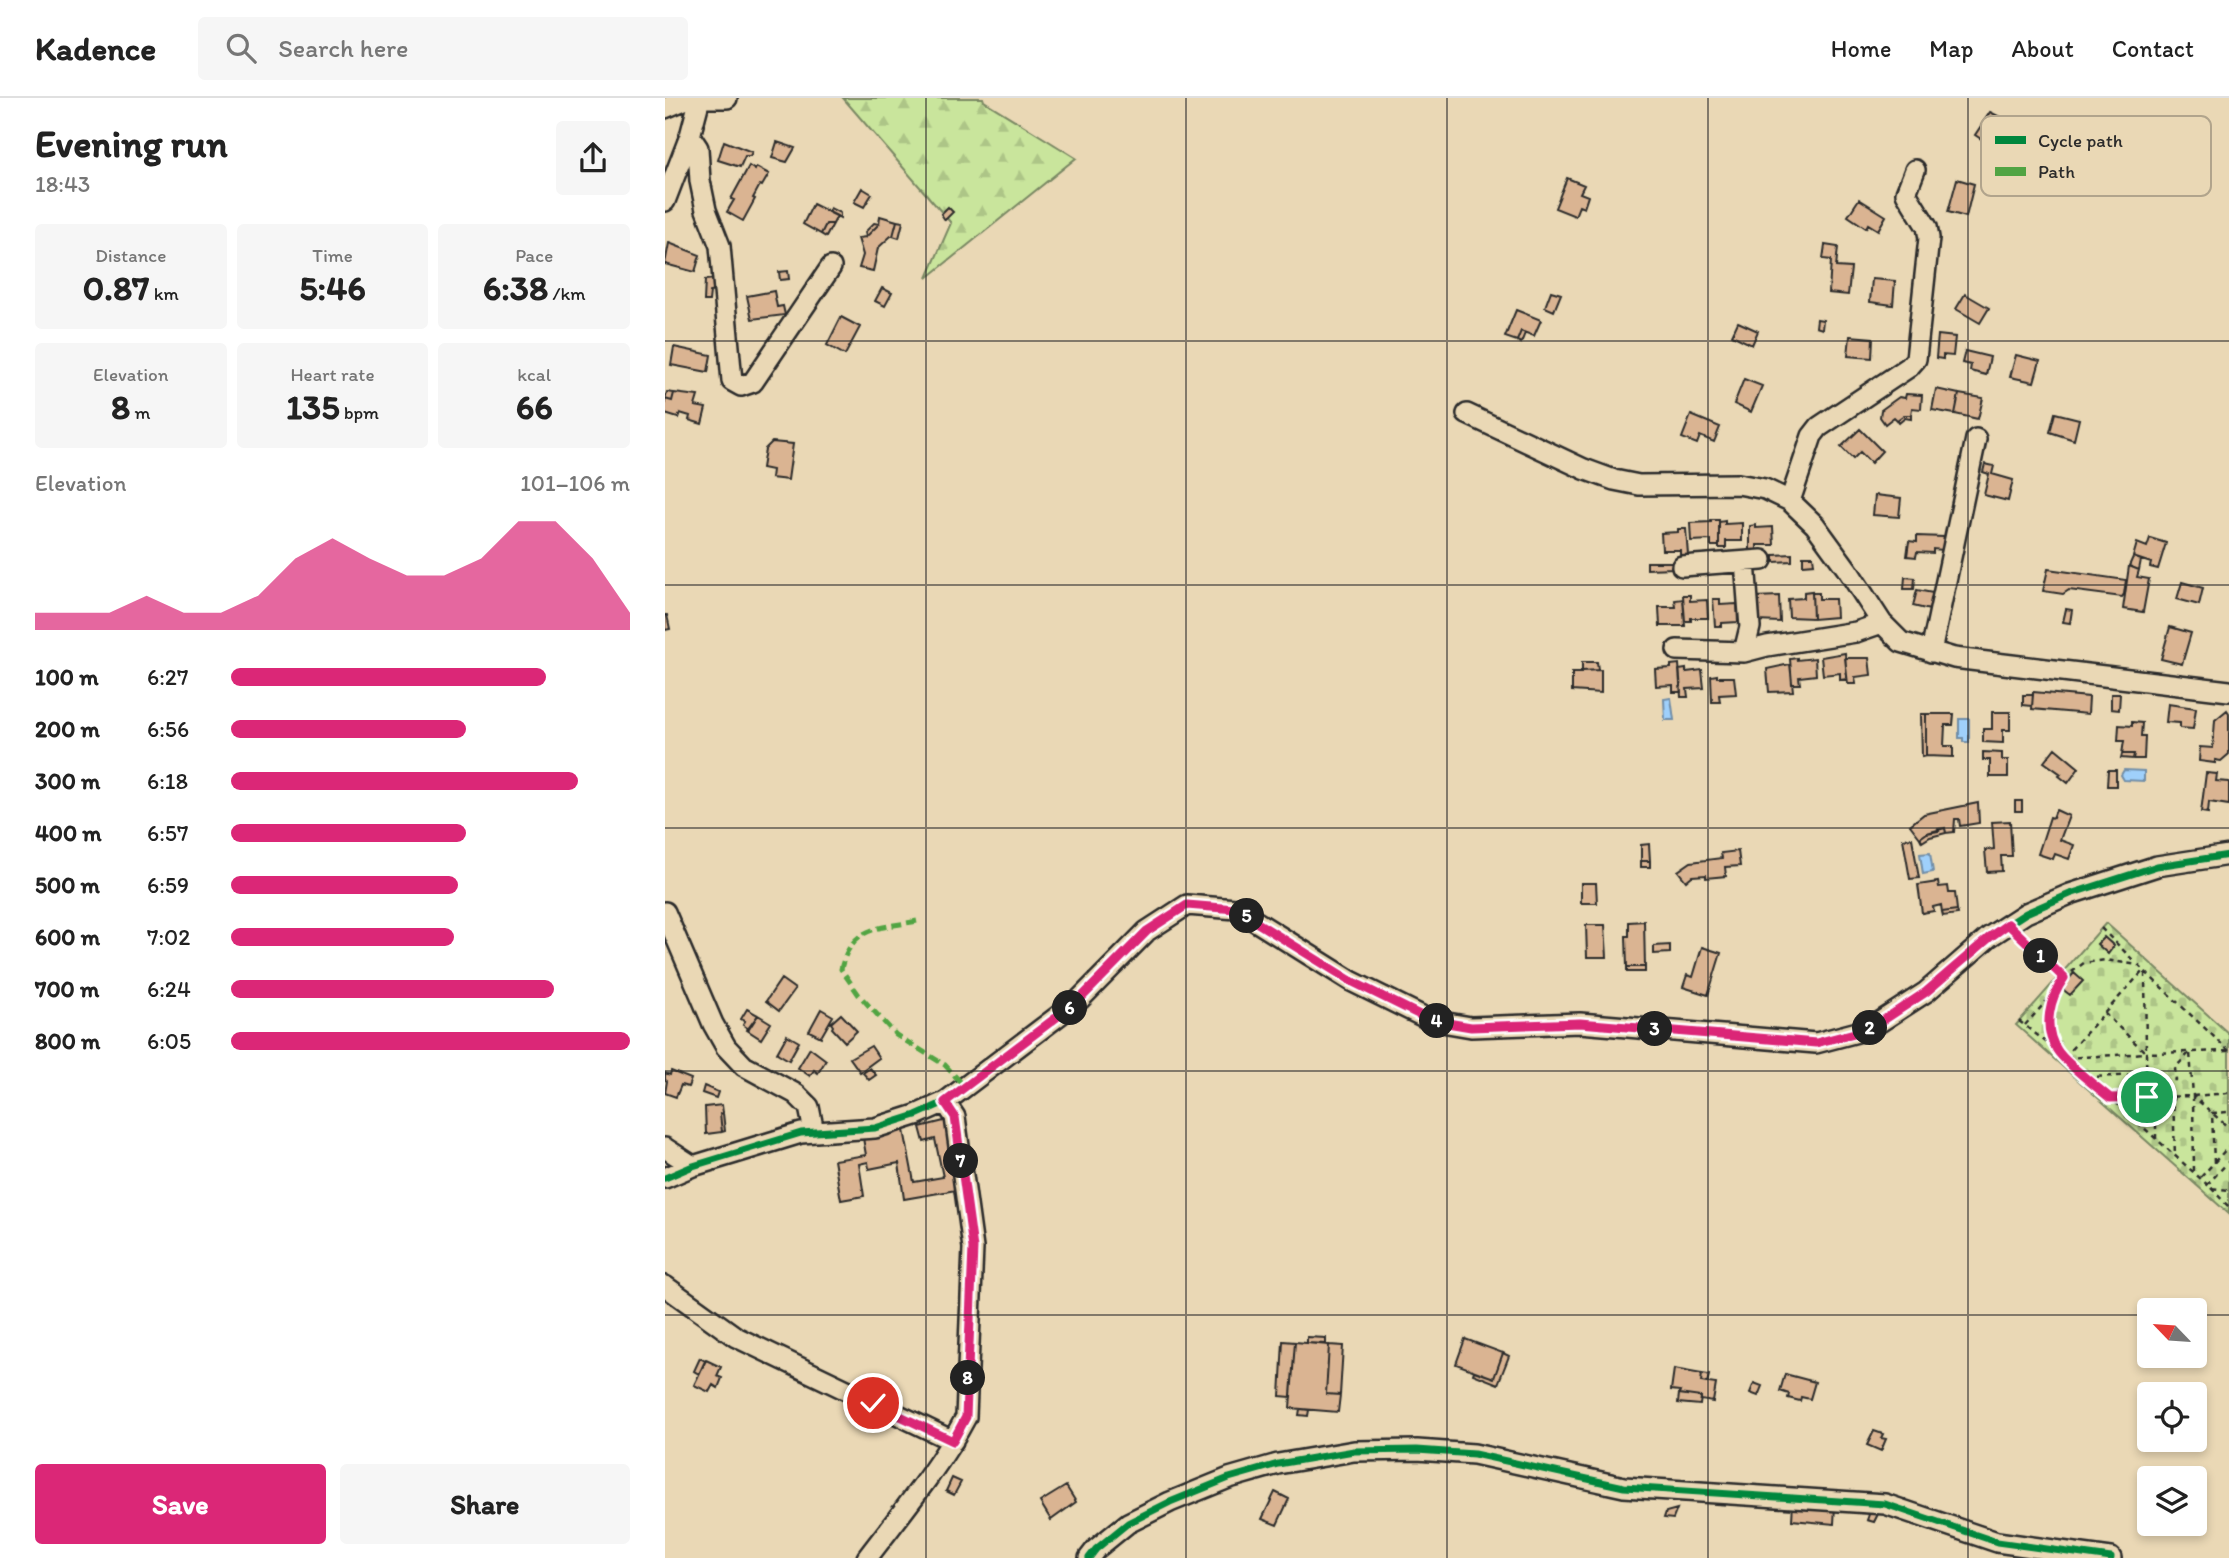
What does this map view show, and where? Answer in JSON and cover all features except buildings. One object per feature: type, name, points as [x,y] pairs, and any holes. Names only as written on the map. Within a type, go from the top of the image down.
[{"type":"street","points":[[665,108],[689,98]]},
{"type":"street","points":[[665,201],[690,136],[700,98]]},
{"type":"street","points":[[706,98],[727,98]]},
{"type":"street","points":[[690,136],[698,148],[699,181],[706,210],[720,246],[732,381],[741,386],[753,382],[831,267]]},
{"type":"street","points":[[1790,501],[1812,436],[1819,426],[1909,368],[1916,359],[1929,238],[1927,227],[1906,193],[1915,170]]},
{"type":"street","points":[[1467,414],[1584,469],[1614,480],[1639,485],[1738,484],[1765,489],[1790,501],[1815,525],[1882,623],[1901,642],[1954,658],[2229,691]]},
{"type":"street","points":[[1931,652],[1976,439]]},
{"type":"street","points":[[1682,566],[1754,561],[1750,627],[1744,652]]},
{"type":"street","points":[[1677,650],[1744,652],[1856,632],[1882,623]]},
{"type":"street","points":[[665,1178],[693,1166],[801,1133],[874,1128],[916,1115],[945,1102],[1078,1001],[1147,931],[1187,905],[1235,909],[1351,981],[1430,1020],[1471,1027],[1580,1023],[1816,1043],[1870,1029],[1926,992],[1990,937],[2027,913],[2070,894],[2157,866],[2229,855]]},
{"type":"street","points":[[665,912],[713,1024],[726,1047],[744,1066],[796,1094],[809,1107],[814,1132]]},
{"type":"street","points":[[867,1558],[922,1487],[966,1417],[973,1248],[955,1117],[945,1102]]},
{"type":"street","points":[[665,1148],[693,1166]]},
{"type":"street","points":[[665,1286],[736,1336],[953,1441]]},
{"type":"street","points":[[1089,1558],[1128,1523],[1229,1478],[1278,1464],[1354,1451],[1417,1450],[1474,1454],[1624,1487],[1885,1504],[1997,1542],[2111,1558]]},
{"type":"path","points":[[2008,924],[2064,978]]},
{"type":"path","points":[[2101,928],[2229,1051]]},
{"type":"path","points":[[2025,1026],[2064,978],[2084,963],[2105,960],[2138,965]]},
{"type":"path","points":[[2064,1057],[2145,971]]},
{"type":"path","points":[[2145,971],[2148,1097]]},
{"type":"path","points":[[2053,993],[2049,1013],[2051,1033],[2057,1050]]},
{"type":"path","points":[[2104,1013],[2146,1053]]},
{"type":"path","points":[[2019,1021],[2057,1050],[2229,1207]]},
{"type":"path","points":[[2064,1057],[2229,1051]]},
{"type":"path","points":[[2190,1052],[2194,1173]]},
{"type":"path","points":[[2148,1097],[2165,1080],[2176,1080],[2175,1068],[2190,1052]]},
{"type":"path","points":[[2087,1077],[2146,1075]]},
{"type":"path","points":[[2110,1098],[2229,1093]]},
{"type":"path","points":[[2173,1096],[2175,1156]]},
{"type":"path","points":[[2193,1096],[2229,1128]]},
{"type":"path","points":[[2156,1097],[2156,1139]]},
{"type":"path","points":[[2138,1098],[2139,1124]]},
{"type":"path","points":[[2212,1113],[2229,1112]]},
{"type":"path","points":[[2212,1113],[2214,1163]]},
{"type":"path","points":[[2200,1178],[2229,1146]]},
{"type":"path","points":[[2207,1185],[2229,1161]]},
{"type":"path","points":[[2211,1188],[2228,1189]]},
{"type":"green space","points":[[843,98],[983,98],[1076,158],[927,278],[951,223]]},
{"type":"green space","points":[[2106,923],[2229,1034],[2229,1214],[2016,1025]]},
{"type":"water","points":[[1671,698],[1674,720],[1665,720],[1664,699]]},
{"type":"water","points":[[1959,719],[1969,719],[1969,742],[1963,742],[1963,738],[1959,738]]},
{"type":"water","points":[[2124,770],[2144,771],[2144,781],[2124,780],[2121,775]]},
{"type":"water","points":[[1930,853],[1933,872],[1923,874],[1920,854]]},
{"type":"marked path","points":[[917,921],[879,928],[860,937],[852,944],[841,969],[859,995],[896,1035],[945,1065],[965,1087]]},
{"type":"cycle path","points":[[665,1178],[693,1166],[801,1133],[875,1128],[945,1102],[1078,1001],[1147,931],[1187,905],[1236,909],[1351,981],[1430,1020],[1471,1027],[1580,1023],[1816,1043],[1869,1029],[1926,992],[1989,937],[2026,913],[2070,894],[2157,866],[2229,855]]},
{"type":"cycle path","points":[[1089,1558],[1128,1523],[1229,1478],[1278,1464],[1354,1451],[1417,1450],[1474,1454],[1624,1487],[1885,1504],[1997,1542],[2111,1558]]},
{"type":"route","points":[[873,1403],[953,1441],[966,1417],[973,1248],[955,1117],[945,1102],[1078,1001],[1147,931],[1187,905],[1235,909],[1351,981],[1430,1020],[1471,1027],[1580,1023],[1816,1043],[1870,1029],[1926,992],[2008,924],[2064,978],[2053,993],[2049,1013],[2051,1033],[2057,1050],[2110,1098],[2147,1097]]}]
